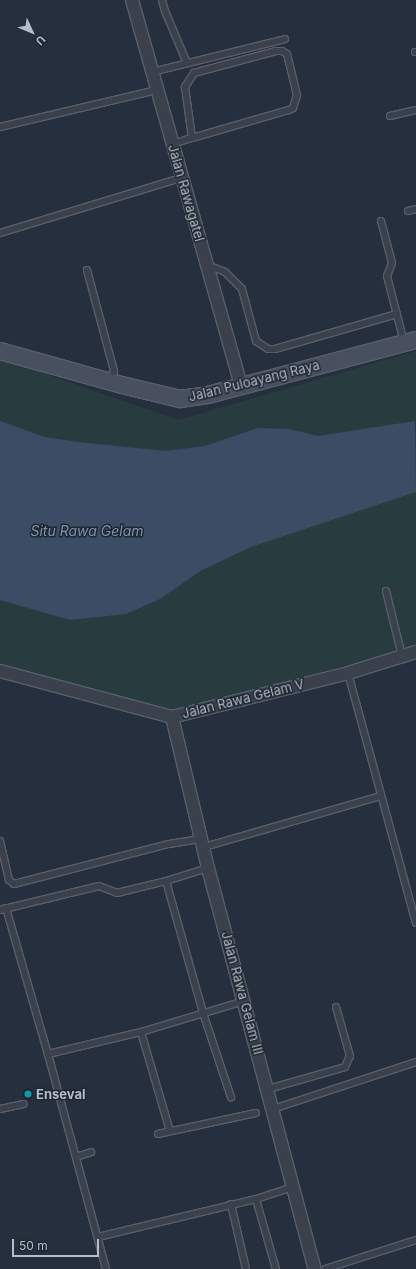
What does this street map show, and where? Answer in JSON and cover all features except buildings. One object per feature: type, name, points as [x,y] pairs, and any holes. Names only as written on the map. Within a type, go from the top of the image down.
[{"type":"street","name":"Jalan Rawagatel","points":[[132,0],[181,178],[241,386]]},
{"type":"street","name":"Jalan Puloayang Raya","points":[[0,351],[110,382],[180,399],[208,395],[410,342]]},
{"type":"street","name":"Jalan Rawa Gelam V","points":[[0,671],[172,717],[348,673],[416,652]]},
{"type":"street","name":"Jalan Rawa Gelam III","points":[[172,717],[208,868],[315,1269]]},
{"type":"lane","points":[[162,0],[165,11],[187,64]]},
{"type":"lane","points":[[152,72],[285,39]]},
{"type":"lane","points":[[172,144],[293,108],[297,95],[287,54],[282,51],[276,51],[194,73],[186,87],[192,138]]},
{"type":"lane","points":[[0,127],[157,90]]},
{"type":"lane","points":[[390,116],[416,110]]},
{"type":"lane","points":[[0,233],[181,178]]},
{"type":"lane","points":[[408,211],[416,209]]},
{"type":"lane","points":[[381,221],[392,263],[387,276],[397,314],[410,342]]},
{"type":"lane","points":[[206,264],[225,272],[242,289],[256,341],[268,349],[275,349],[397,314]]},
{"type":"lane","points":[[87,270],[114,371],[110,382]]},
{"type":"lane","points":[[386,590],[402,656]]},
{"type":"lane","points":[[348,673],[416,923]]},
{"type":"lane","points":[[0,840],[9,880],[14,884],[169,844],[203,843],[381,796]]},
{"type":"lane","points":[[106,1269],[48,1054],[3,909],[100,886],[117,893],[166,882],[208,868]]},
{"type":"lane","points":[[166,882],[203,1013],[231,1097]]},
{"type":"lane","points":[[48,1054],[142,1032],[244,1001]]},
{"type":"lane","points":[[268,1089],[345,1067],[349,1062],[350,1056],[336,1007]]},
{"type":"lane","points":[[142,1032],[170,1131]]},
{"type":"lane","points":[[272,1109],[416,1062]]},
{"type":"lane","points":[[0,1110],[23,1104]]},
{"type":"lane","points":[[158,1134],[256,1113]]},
{"type":"lane","points":[[76,1157],[91,1152]]},
{"type":"lane","points":[[98,1237],[256,1199],[294,1187]]},
{"type":"lane","points":[[256,1199],[276,1269]]},
{"type":"lane","points":[[231,1204],[246,1269]]},
{"type":"lane","points":[[325,1269],[416,1240]]},
{"type":"shaded area","points":[[416,351],[416,646],[170,714],[0,674],[0,358],[178,420]]},
{"type":"water","name":"Situ Rawa Gelam","points":[[0,421],[45,437],[166,451],[205,446],[258,428],[289,429],[318,436],[415,421],[416,492],[251,547],[202,570],[160,599],[126,614],[70,620],[0,600]]},
{"type":"place","name":"Enseval","points":[[28,1094]]}]
